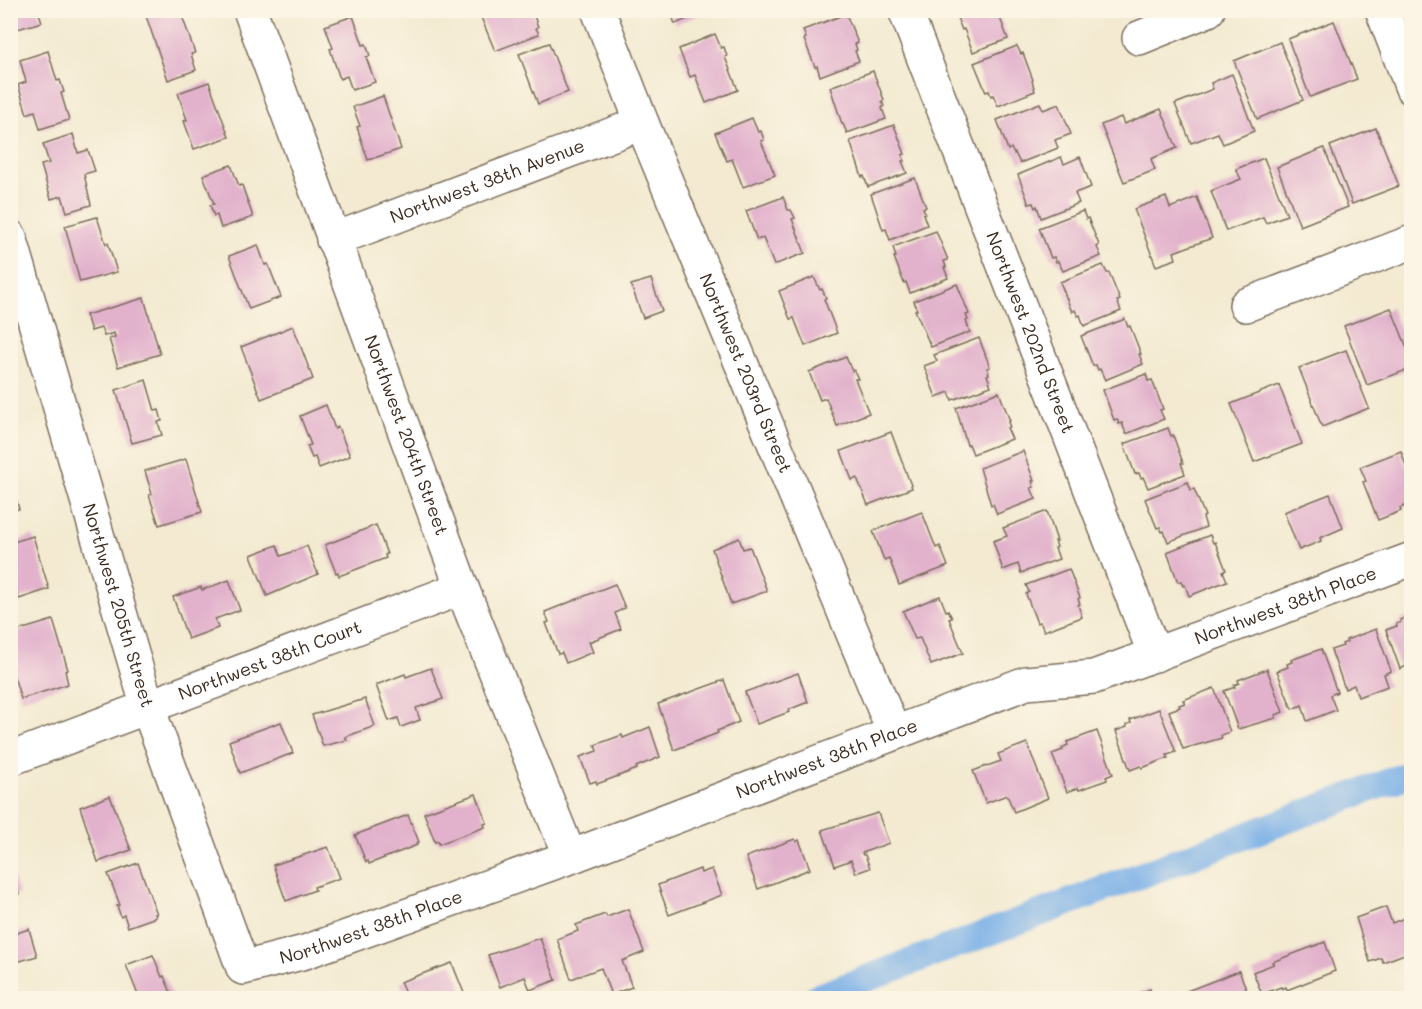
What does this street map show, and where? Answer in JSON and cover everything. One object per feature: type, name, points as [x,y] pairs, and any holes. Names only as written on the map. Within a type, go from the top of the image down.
[{"type":"street","name":"Northwest 204th Street","points":[[250,10],[462,588],[570,857]]},
{"type":"street","name":"Northwest 203rd Street","points":[[598,10],[642,123],[894,733]]},
{"type":"street","name":"Northwest 202nd Street","points":[[904,10],[1155,655]]},
{"type":"street","points":[[1139,38],[1208,10]]},
{"type":"street","points":[[1382,10],[1412,88]]},
{"type":"street","name":"Northwest 38th Avenue","points":[[333,240],[642,123]]},
{"type":"street","name":"Northwest 205th Street","points":[[10,237],[148,708],[243,968]]},
{"type":"street","points":[[1246,305],[1412,242]]},
{"type":"street","name":"Northwest 38th Place","points":[[243,968],[305,952],[570,857],[1026,683],[1094,677],[1412,559]]},
{"type":"street","name":"Northwest 38th Court","points":[[10,759],[462,588]]},
{"type":"building","points":[[10,10],[38,10],[42,22],[14,30],[10,27]]},
{"type":"building","points":[[152,10],[180,10],[195,53],[191,54],[196,70],[168,80],[145,13]]},
{"type":"building","points":[[478,10],[532,10],[539,34],[495,51]]},
{"type":"building","points":[[670,10],[708,10],[708,11],[675,24]]},
{"type":"building","points":[[954,10],[997,10],[1008,39],[973,52]]},
{"type":"building","points":[[846,14],[858,43],[855,44],[857,50],[855,51],[859,61],[820,76],[804,39],[806,38],[803,30]]},
{"type":"building","points":[[353,16],[363,45],[366,44],[370,56],[366,57],[375,82],[352,90],[347,76],[340,79],[325,26]]},
{"type":"building","points":[[1334,21],[1357,79],[1310,97],[1288,39]]},
{"type":"building","points":[[715,34],[721,48],[724,47],[727,56],[725,57],[738,90],[706,103],[695,75],[690,77],[679,49]]},
{"type":"building","points":[[1280,42],[1303,100],[1257,119],[1234,61]]},
{"type":"building","points":[[549,43],[568,92],[538,104],[519,54]]},
{"type":"building","points":[[1017,46],[1021,54],[1023,53],[1035,91],[998,106],[993,95],[991,96],[989,91],[986,92],[974,63]]},
{"type":"building","points":[[48,51],[57,81],[60,80],[64,92],[61,93],[69,120],[40,129],[35,111],[27,114],[18,85],[26,82],[20,60]]},
{"type":"building","points":[[873,71],[884,100],[882,108],[886,119],[847,133],[830,87]]},
{"type":"building","points":[[1232,74],[1254,131],[1223,144],[1218,133],[1191,143],[1175,104],[1213,89],[1211,83]]},
{"type":"building","points":[[209,82],[229,137],[194,149],[184,121],[187,120],[178,93]]},
{"type":"building","points":[[383,96],[401,149],[368,160],[353,107]]},
{"type":"building","points":[[1040,103],[1043,110],[1059,104],[1071,134],[1055,140],[1058,148],[1020,163],[1011,148],[1008,150],[997,120]]},
{"type":"building","points":[[1161,109],[1177,148],[1151,159],[1155,170],[1124,182],[1101,125],[1121,117],[1124,124]]},
{"type":"building","points":[[752,118],[758,132],[761,131],[764,140],[761,141],[775,175],[743,187],[732,159],[727,161],[715,133]]},
{"type":"building","points":[[894,125],[905,154],[902,155],[905,161],[902,161],[907,173],[868,187],[864,176],[862,177],[850,141]]},
{"type":"building","points":[[1376,128],[1399,186],[1352,204],[1330,146]]},
{"type":"building","points":[[73,134],[78,153],[88,150],[95,171],[84,174],[91,205],[67,212],[62,196],[51,199],[41,165],[49,163],[43,144]]},
{"type":"building","points":[[1324,148],[1348,207],[1300,226],[1277,167]]},
{"type":"building","points":[[1061,157],[1064,164],[1080,157],[1091,187],[1075,193],[1079,203],[1041,218],[1037,206],[1035,208],[1033,203],[1029,204],[1018,175]]},
{"type":"building","points":[[1264,158],[1287,215],[1266,223],[1263,217],[1226,231],[1211,191],[1241,179],[1236,169]]},
{"type":"building","points":[[231,165],[239,186],[242,185],[253,217],[221,228],[217,215],[214,216],[210,205],[214,204],[203,175]]},
{"type":"building","points":[[915,178],[926,207],[923,208],[925,213],[923,214],[927,225],[890,240],[886,229],[883,230],[871,194]]},
{"type":"building","points":[[783,197],[788,210],[791,210],[795,218],[792,219],[805,253],[774,265],[763,238],[757,240],[746,211]]},
{"type":"building","points":[[1166,197],[1170,208],[1197,197],[1212,238],[1174,252],[1176,259],[1156,266],[1134,209]]},
{"type":"building","points":[[1083,211],[1099,245],[1097,247],[1101,256],[1063,271],[1058,261],[1056,262],[1054,257],[1051,258],[1039,228]]},
{"type":"building","points":[[97,217],[117,272],[80,282],[65,226]]},
{"type":"building","points":[[936,231],[948,260],[944,261],[946,267],[944,267],[948,278],[910,293],[894,257],[896,257],[893,247]]},
{"type":"building","points":[[258,245],[281,297],[249,309],[229,256]]},
{"type":"building","points":[[1103,265],[1109,273],[1120,300],[1117,301],[1121,311],[1084,326],[1080,315],[1078,316],[1075,310],[1072,312],[1060,282]]},
{"type":"building","points":[[814,277],[826,298],[824,299],[837,333],[805,346],[794,318],[790,319],[779,291]]},
{"type":"building","points":[[651,279],[662,311],[643,318],[631,285]]},
{"type":"building","points":[[957,284],[969,314],[966,315],[968,320],[966,321],[970,332],[931,347],[915,310],[917,310],[914,301]]},
{"type":"building","points":[[144,298],[160,354],[118,367],[109,339],[115,337],[114,333],[104,336],[101,328],[91,331],[86,315]]},
{"type":"building","points":[[1391,308],[1412,360],[1412,368],[1367,385],[1344,326]]},
{"type":"building","points":[[1125,319],[1128,327],[1130,326],[1143,364],[1105,380],[1100,369],[1098,370],[1096,365],[1093,366],[1081,336]]},
{"type":"building","points":[[293,326],[313,379],[261,399],[241,347]]},
{"type":"building","points":[[979,338],[990,367],[987,368],[989,374],[987,375],[991,386],[952,400],[949,392],[936,397],[924,366],[937,361],[934,355]]},
{"type":"building","points":[[1346,350],[1369,408],[1322,427],[1299,368]]},
{"type":"building","points":[[846,357],[858,379],[855,379],[869,413],[837,426],[826,398],[820,400],[809,372]]},
{"type":"building","points":[[1146,374],[1148,381],[1152,380],[1163,409],[1160,410],[1164,419],[1126,434],[1122,423],[1119,424],[1117,419],[1114,420],[1103,390]]},
{"type":"building","points":[[146,380],[155,411],[159,410],[162,421],[158,422],[162,435],[132,443],[116,390]]},
{"type":"building","points":[[1279,385],[1302,444],[1254,462],[1231,404]]},
{"type":"building","points":[[999,392],[1010,421],[1008,422],[1010,427],[1007,428],[1012,439],[973,454],[969,444],[967,445],[956,408]]},
{"type":"building","points":[[326,405],[335,429],[338,427],[350,456],[319,468],[307,446],[311,445],[300,416]]},
{"type":"building","points":[[1168,428],[1171,436],[1173,435],[1185,474],[1148,488],[1143,477],[1141,478],[1139,473],[1135,474],[1124,444]]},
{"type":"building","points":[[891,432],[912,488],[868,505],[857,478],[852,480],[841,451]]},
{"type":"building","points":[[1023,451],[1034,481],[1032,481],[1034,487],[1031,488],[1036,499],[997,514],[993,504],[991,505],[980,468]]},
{"type":"building","points":[[1401,451],[1406,466],[1410,464],[1412,468],[1412,503],[1400,508],[1401,511],[1378,520],[1363,482],[1366,481],[1360,467]]},
{"type":"building","points":[[186,459],[202,512],[159,525],[149,495],[152,494],[145,471]]},
{"type":"building","points":[[10,482],[19,509],[10,511]]},
{"type":"building","points":[[1188,482],[1191,490],[1194,489],[1205,516],[1203,517],[1206,527],[1168,542],[1164,531],[1162,532],[1160,527],[1157,528],[1145,499]]},
{"type":"building","points":[[1330,494],[1343,528],[1299,550],[1284,512]]},
{"type":"building","points":[[1047,511],[1057,541],[1055,541],[1057,547],[1055,548],[1059,559],[1021,573],[1018,564],[1003,570],[993,541],[1007,536],[1003,528]]},
{"type":"building","points":[[922,512],[936,548],[940,546],[948,566],[899,585],[889,558],[884,560],[873,531]]},
{"type":"building","points":[[376,525],[387,554],[386,558],[339,576],[325,545]]},
{"type":"building","points":[[1210,535],[1226,570],[1223,571],[1227,581],[1189,596],[1185,585],[1183,586],[1181,581],[1178,582],[1167,552]]},
{"type":"building","points":[[33,536],[49,589],[19,599],[15,587],[10,588],[10,543]]},
{"type":"building","points":[[739,538],[743,549],[750,547],[767,591],[731,604],[712,549]]},
{"type":"building","points":[[277,545],[281,556],[307,546],[318,574],[267,596],[251,555]]},
{"type":"building","points":[[1069,569],[1080,598],[1078,605],[1082,617],[1044,631],[1040,622],[1037,623],[1026,594],[1029,592],[1026,585]]},
{"type":"building","points":[[229,580],[240,610],[215,619],[218,628],[188,639],[173,597]]},
{"type":"building","points":[[615,584],[625,608],[615,613],[621,629],[589,642],[593,652],[566,663],[562,653],[558,654],[546,623],[549,622],[545,612]]},
{"type":"building","points":[[940,596],[946,611],[948,610],[952,618],[949,619],[963,653],[931,665],[920,638],[915,639],[903,611]]},
{"type":"building","points":[[1412,615],[1411,672],[1409,665],[1400,669],[1386,630],[1397,626],[1400,620]]},
{"type":"building","points":[[53,620],[68,670],[65,671],[68,684],[21,699],[10,664],[10,633]]},
{"type":"building","points":[[1376,629],[1391,671],[1384,674],[1388,686],[1358,697],[1354,685],[1345,689],[1331,650],[1343,646],[1346,640]]},
{"type":"building","points":[[1321,649],[1337,692],[1330,695],[1336,710],[1307,721],[1302,705],[1292,709],[1277,671],[1288,667],[1287,664],[1292,662],[1291,660]]},
{"type":"building","points":[[431,668],[443,699],[416,708],[420,720],[401,727],[398,718],[389,721],[376,685],[405,674],[406,677]]},
{"type":"building","points":[[1267,669],[1283,712],[1276,715],[1276,718],[1238,729],[1224,691],[1235,687],[1234,685],[1239,683],[1238,680]]},
{"type":"building","points":[[798,673],[808,702],[757,724],[745,692]]},
{"type":"building","points":[[724,680],[739,722],[674,750],[658,704]]},
{"type":"building","points":[[1214,688],[1230,732],[1221,735],[1222,738],[1183,749],[1169,711],[1180,707],[1179,705],[1185,703],[1183,700]]},
{"type":"building","points":[[365,699],[375,726],[345,737],[347,740],[323,746],[312,715]]},
{"type":"building","points":[[1159,709],[1176,752],[1167,755],[1168,758],[1130,770],[1116,731],[1127,727],[1126,725],[1131,723],[1130,720]]},
{"type":"building","points":[[281,722],[293,753],[240,773],[229,741]]},
{"type":"building","points":[[650,727],[660,757],[636,767],[637,769],[597,784],[596,781],[590,783],[580,757],[597,751],[595,745],[622,735],[623,738]]},
{"type":"building","points":[[1097,731],[1113,774],[1106,777],[1107,780],[1067,792],[1052,754],[1063,750],[1062,748],[1068,745],[1067,742]]},
{"type":"building","points":[[1027,743],[1048,798],[1014,812],[1007,795],[986,803],[973,771],[1001,761],[998,754]]},
{"type":"building","points":[[476,794],[487,823],[484,824],[485,827],[439,844],[438,841],[435,842],[424,813]]},
{"type":"building","points":[[110,796],[131,850],[98,862],[80,807]]},
{"type":"building","points":[[878,813],[889,843],[862,853],[870,868],[856,873],[851,860],[835,866],[822,830]]},
{"type":"building","points":[[408,815],[419,842],[416,843],[417,845],[369,864],[368,861],[366,862],[355,835]]},
{"type":"building","points":[[795,839],[796,842],[799,840],[810,869],[758,889],[746,857]]},
{"type":"building","points":[[328,847],[340,878],[314,887],[315,890],[286,901],[273,865]]},
{"type":"building","points":[[138,863],[157,914],[155,914],[156,917],[128,927],[124,915],[121,917],[117,906],[120,905],[108,874]]},
{"type":"building","points":[[700,869],[701,873],[712,869],[722,895],[669,915],[658,885]]},
{"type":"building","points":[[13,876],[19,894],[10,896],[10,877]]},
{"type":"building","points":[[1386,907],[1392,923],[1412,915],[1412,947],[1409,948],[1410,952],[1383,962],[1381,958],[1370,962],[1356,918]]},
{"type":"building","points":[[628,909],[644,952],[622,961],[632,987],[611,995],[601,968],[571,979],[557,939],[578,931],[576,925],[605,914],[607,917]]},
{"type":"building","points":[[11,925],[14,934],[29,929],[37,956],[10,964]]},
{"type":"building","points":[[540,938],[556,980],[530,990],[525,977],[500,987],[488,955]]},
{"type":"building","points":[[1325,942],[1335,971],[1287,990],[1286,987],[1282,989],[1281,987],[1262,994],[1253,972],[1274,964],[1272,962]]},
{"type":"building","points":[[153,955],[173,998],[135,998],[134,996],[138,995],[126,965]]},
{"type":"building","points":[[452,963],[466,998],[407,998],[400,982]]},
{"type":"building","points":[[1239,971],[1250,998],[1190,998],[1187,991]]},
{"type":"building","points":[[1150,989],[1153,998],[1126,998]]},
{"type":"waterway","points":[[815,998],[1412,773]]}]
